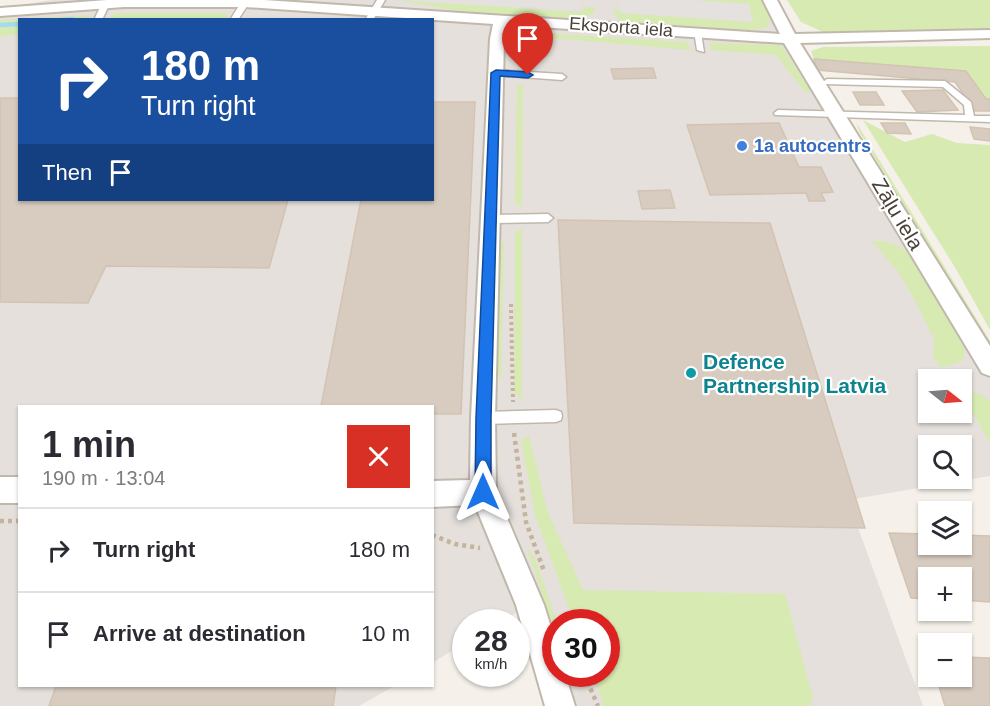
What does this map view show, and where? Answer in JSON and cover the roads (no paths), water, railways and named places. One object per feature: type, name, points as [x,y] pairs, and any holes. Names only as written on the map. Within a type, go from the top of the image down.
[{"type":"street","name":"Zāļu iela","points":[[770,0],[790,39],[990,366]]},
{"type":"street","name":"Eksporta iela","points":[[0,12],[105,5],[245,3],[790,39],[990,34]]},
{"type":"street","points":[[501,21],[497,39],[490,219],[483,418],[483,492],[530,605],[560,706]]},
{"type":"street","points":[[0,490],[18,490]]},
{"type":"street","points":[[434,494],[483,492]]},
{"type":"lane","points":[[235,18],[245,3]]},
{"type":"lane","points":[[99,18],[105,5]]},
{"type":"lane","points":[[697,33],[701,50]]},
{"type":"lane","points":[[496,73],[562,77]]},
{"type":"lane","points":[[827,82],[945,84],[968,104],[970,118]]},
{"type":"lane","points":[[778,113],[990,119]]},
{"type":"lane","points":[[490,219],[548,218]]},
{"type":"lane","points":[[483,418],[556,416]]},
{"type":"waterway","points":[[0,25],[18,24]]},
{"type":"place","name":"1a autocentrs","points":[[742,146]]},
{"type":"place","name":"Defence Partnership Latvia","points":[[691,373]]}]
